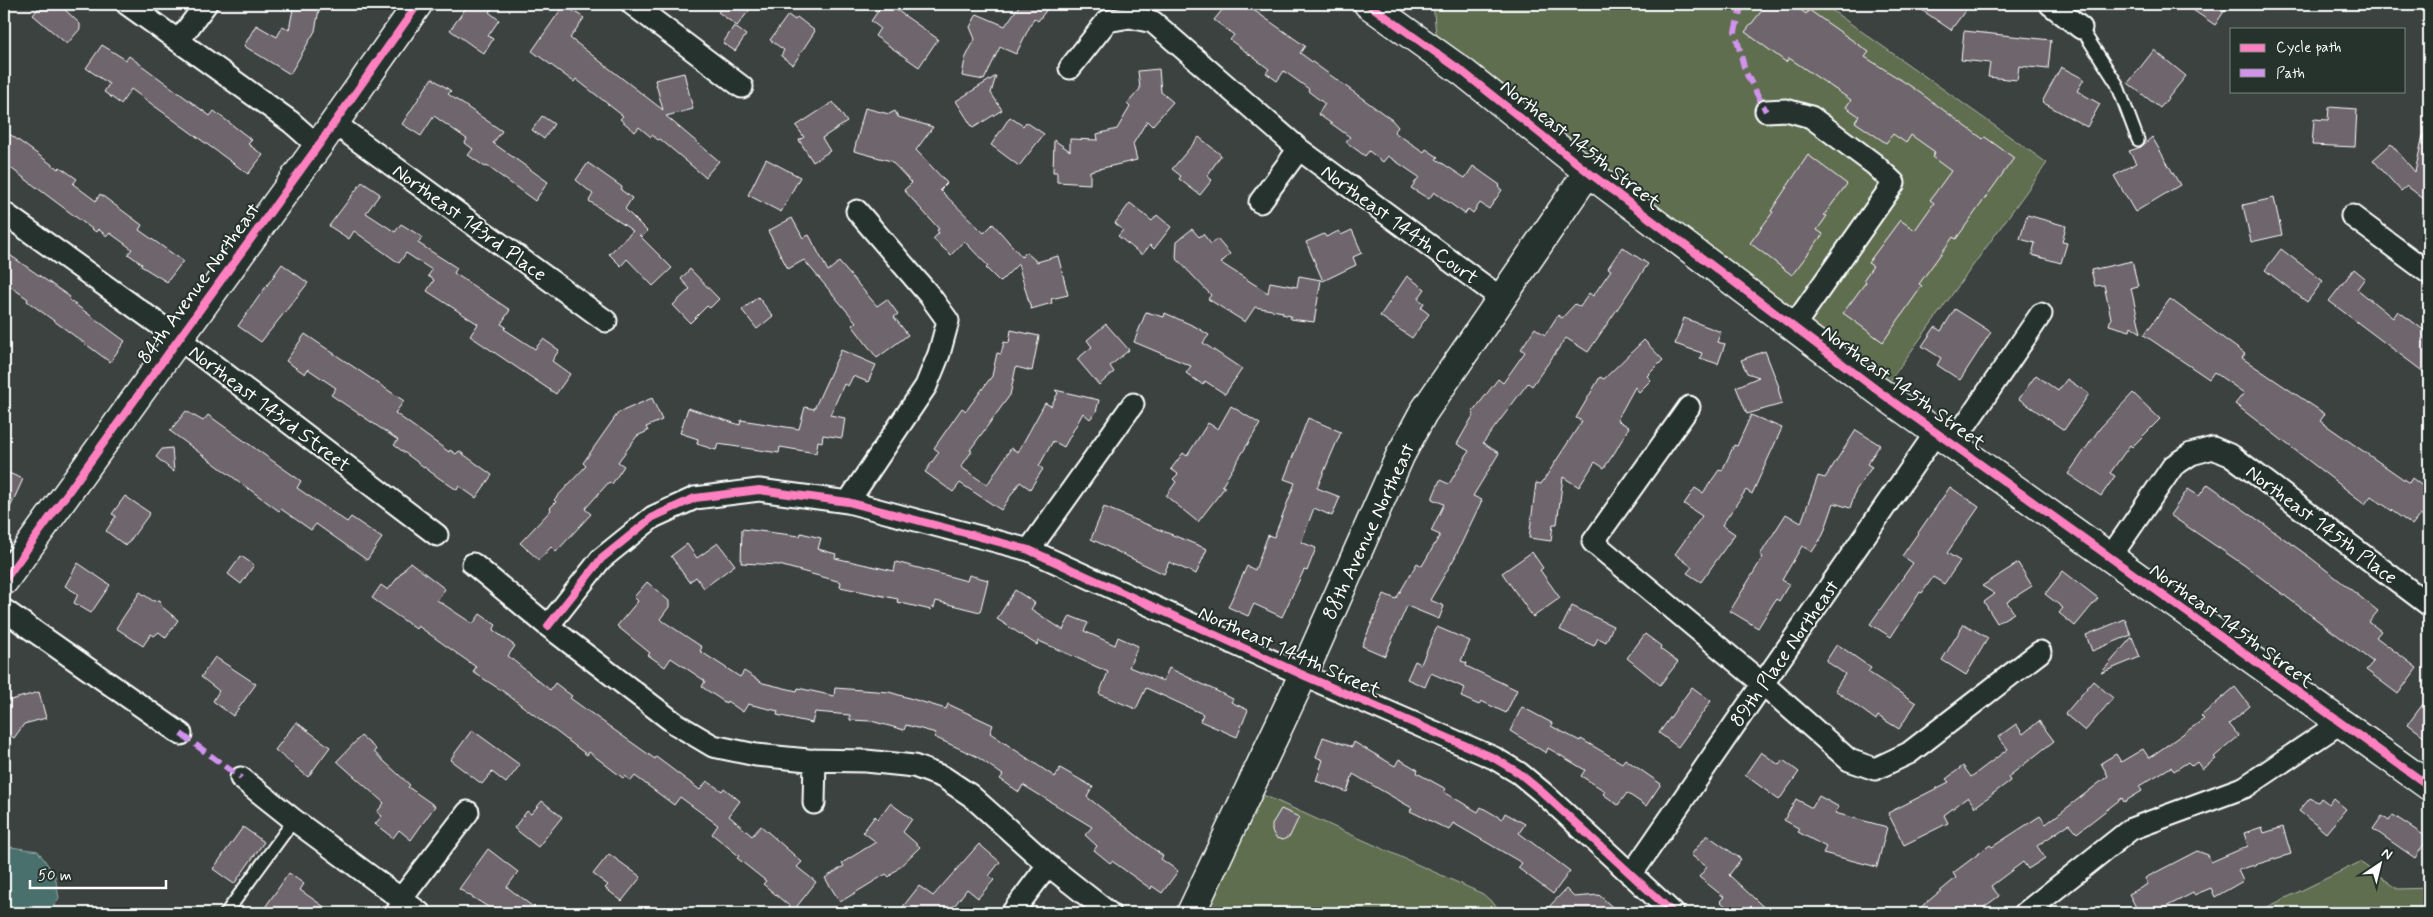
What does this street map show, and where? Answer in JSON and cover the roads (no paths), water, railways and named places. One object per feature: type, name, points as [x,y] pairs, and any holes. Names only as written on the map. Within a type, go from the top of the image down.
[{"type":"street","points":[[127,4],[291,122],[318,146]]},
{"type":"street","points":[[179,40],[206,4]]},
{"type":"street","name":"84th Avenue Northeast","points":[[4,581],[318,146],[418,4]]},
{"type":"street","points":[[632,4],[742,87]]},
{"type":"street","name":"Northeast 145th Street","points":[[1368,4],[1463,72],[1588,172],[1793,327],[2429,786]]},
{"type":"street","points":[[2050,4],[2081,28]]},
{"type":"street","name":"Northeast 144th Court","points":[[1070,68],[1107,21],[1130,17],[1153,22],[1298,149],[1502,300]]},
{"type":"street","points":[[1766,112],[1786,110],[1811,118],[1874,164],[1894,183],[1793,327]]},
{"type":"street","name":"Northeast 143rd Place","points":[[334,123],[606,320]]},
{"type":"street","points":[[1260,202],[1298,149]]},
{"type":"street","name":"88th Avenue Northeast","points":[[1191,913],[1302,675],[1400,456],[1423,413],[1588,172]]},
{"type":"street","points":[[848,502],[926,386],[939,354],[948,320],[930,296],[856,211]]},
{"type":"street","name":"Northeast 143rd Street","points":[[4,213],[178,338],[436,535]]},
{"type":"street","points":[[2352,216],[2429,273]]},
{"type":"street","name":"89th Place Northeast","points":[[1631,875],[1763,684],[1945,437],[2041,314]]},
{"type":"street","points":[[1029,550],[1133,404]]},
{"type":"street","points":[[1689,407],[1593,542],[1763,684],[1849,760],[1875,769],[1910,753],[2040,652]]},
{"type":"street","name":"Northeast 145th Place","points":[[2111,556],[2173,466],[2192,454],[2213,448],[2232,456],[2429,605]]},
{"type":"street","name":"Northeast 144th Street","points":[[548,626],[601,559],[653,517],[695,498],[759,490],[848,502],[1029,550],[1302,675],[1494,758],[1519,773],[1673,913]]},
{"type":"street","points":[[473,564],[548,626],[676,724],[713,746],[756,755],[815,760],[866,761],[914,766],[942,778],[970,795],[1048,865],[1109,913]]},
{"type":"street","points":[[4,610],[181,734]]},
{"type":"street","points":[[2025,913],[2130,829],[2245,786],[2340,723]]},
{"type":"street","points":[[814,803],[815,760]]},
{"type":"street","points":[[241,778],[396,906],[420,913]]},
{"type":"street","points":[[396,906],[468,812]]},
{"type":"street","points":[[1012,913],[1048,865]]},
{"type":"lane","points":[[2081,28],[2117,84],[2138,140]]},
{"type":"lane","points":[[226,913],[294,820]]},
{"type":"water","points":[[4,846],[38,851],[55,875],[59,898],[49,913],[4,913]]}]
